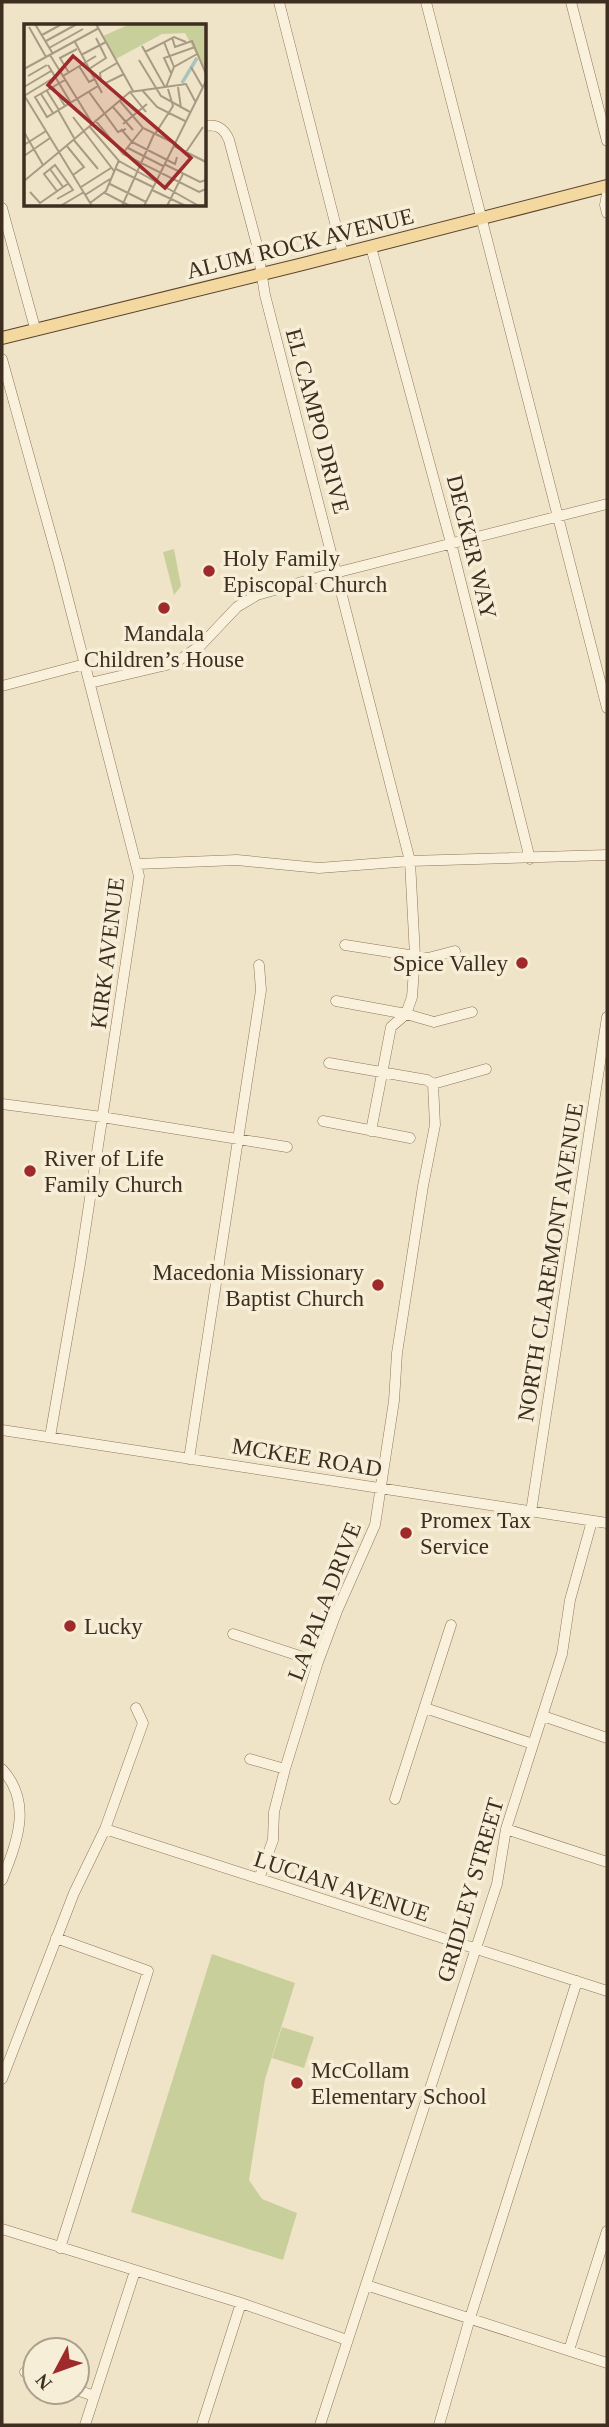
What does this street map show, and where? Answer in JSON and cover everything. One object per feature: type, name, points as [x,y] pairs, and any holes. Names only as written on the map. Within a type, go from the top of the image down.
[{"type":"main road","name":"ALUM ROCK AVENUE","points":[[2,338],[262,275],[607,186]]},
{"type":"street","points":[[279,2],[343,254]]},
{"type":"street","points":[[426,2],[607,708]]},
{"type":"street","points":[[571,2],[607,141]]},
{"type":"street","name":"EL CAMPO DRIVE","points":[[206,125],[217,126],[229,140],[410,862],[415,956],[412,997],[406,1014]]},
{"type":"street","points":[[607,194],[607,213]]},
{"type":"street","points":[[2,208],[36,328]]},
{"type":"street","name":"DECKER WAY","points":[[371,247],[452,542],[530,859]]},
{"type":"street","name":"KIRK AVENUE","points":[[2,359],[137,864],[137,894],[50,1437]]},
{"type":"street","points":[[90,683],[175,663],[201,645],[237,607],[257,595],[452,542],[607,504]]},
{"type":"street","points":[[2,686],[85,664]]},
{"type":"street","points":[[137,864],[237,860],[319,868],[607,855]]},
{"type":"street","points":[[345,946],[428,958],[455,951]]},
{"type":"street","points":[[189,1459],[261,990],[259,965]]},
{"type":"street","points":[[336,1001],[434,1022],[471,1012]]},
{"type":"street","points":[[371,1131],[391,1027],[406,1014]]},
{"type":"street","name":"NORTH CLAREMONT AVENUE","points":[[531,1512],[607,1017]]},
{"type":"street","points":[[329,1063],[427,1080],[433,1084],[486,1069]]},
{"type":"street","name":"LA PALA DRIVE","points":[[259,1879],[273,1840],[274,1812],[285,1769],[318,1662],[375,1525],[394,1401],[397,1353],[421,1196],[435,1125],[433,1084]]},
{"type":"street","points":[[2,1104],[287,1147]]},
{"type":"street","points":[[323,1121],[410,1138]]},
{"type":"street","name":"MCKEE ROAD","points":[[2,1430],[607,1523]]},
{"type":"street","name":"GRIDLEY STREET","points":[[320,2425],[497,1884],[506,1829],[562,1654],[570,1600],[592,1521]]},
{"type":"street","points":[[395,1799],[451,1625]]},
{"type":"street","points":[[233,1634],[318,1662]]},
{"type":"street","points":[[2,2079],[74,1893],[105,1829],[143,1723],[136,1708]]},
{"type":"street","points":[[425,1708],[533,1744]]},
{"type":"street","points":[[543,1716],[607,1738]]},
{"type":"street","points":[[250,1759],[285,1769]]},
{"type":"street","points":[[2,1769],[13,1781],[21,1815],[15,1849],[2,1880]]},
{"type":"street","name":"LUCIAN AVENUE","points":[[105,1829],[607,1991]]},
{"type":"street","points":[[506,1829],[607,1862]]},
{"type":"street","points":[[57,1938],[149,1971],[60,2248]]},
{"type":"street","points":[[439,2425],[470,2318],[577,1982]]},
{"type":"street","points":[[2,2229],[240,2303],[347,2340]]},
{"type":"street","points":[[569,2350],[607,2231]]},
{"type":"street","points":[[85,2425],[135,2271]]},
{"type":"street","points":[[366,2285],[607,2363]]},
{"type":"street","points":[[202,2425],[240,2303]]},
{"type":"green space","points":[[174,549],[181,586],[174,595],[163,552]]},
{"type":"green space","points":[[212,1954],[295,1983],[265,2079],[249,2180],[262,2199],[297,2213],[283,2260],[131,2212]]},
{"type":"green space","points":[[282,2027],[314,2037],[304,2068],[272,2058]]},
{"type":"place","name":"Holy Family Episcopal Church","points":[[209,571]]},
{"type":"place","name":"Mandala Children’s House","points":[[164,608]]},
{"type":"place","name":"Spice Valley","points":[[522,963]]},
{"type":"place","name":"River of Life Family Church","points":[[30,1171]]},
{"type":"place","name":"Macedonia Missionary Baptist Church","points":[[378,1285]]},
{"type":"place","name":"Promex Tax Service","points":[[406,1533]]},
{"type":"place","name":"Lucky","points":[[70,1626]]},
{"type":"place","name":"McCollam Elementary School","points":[[297,2083]]}]
